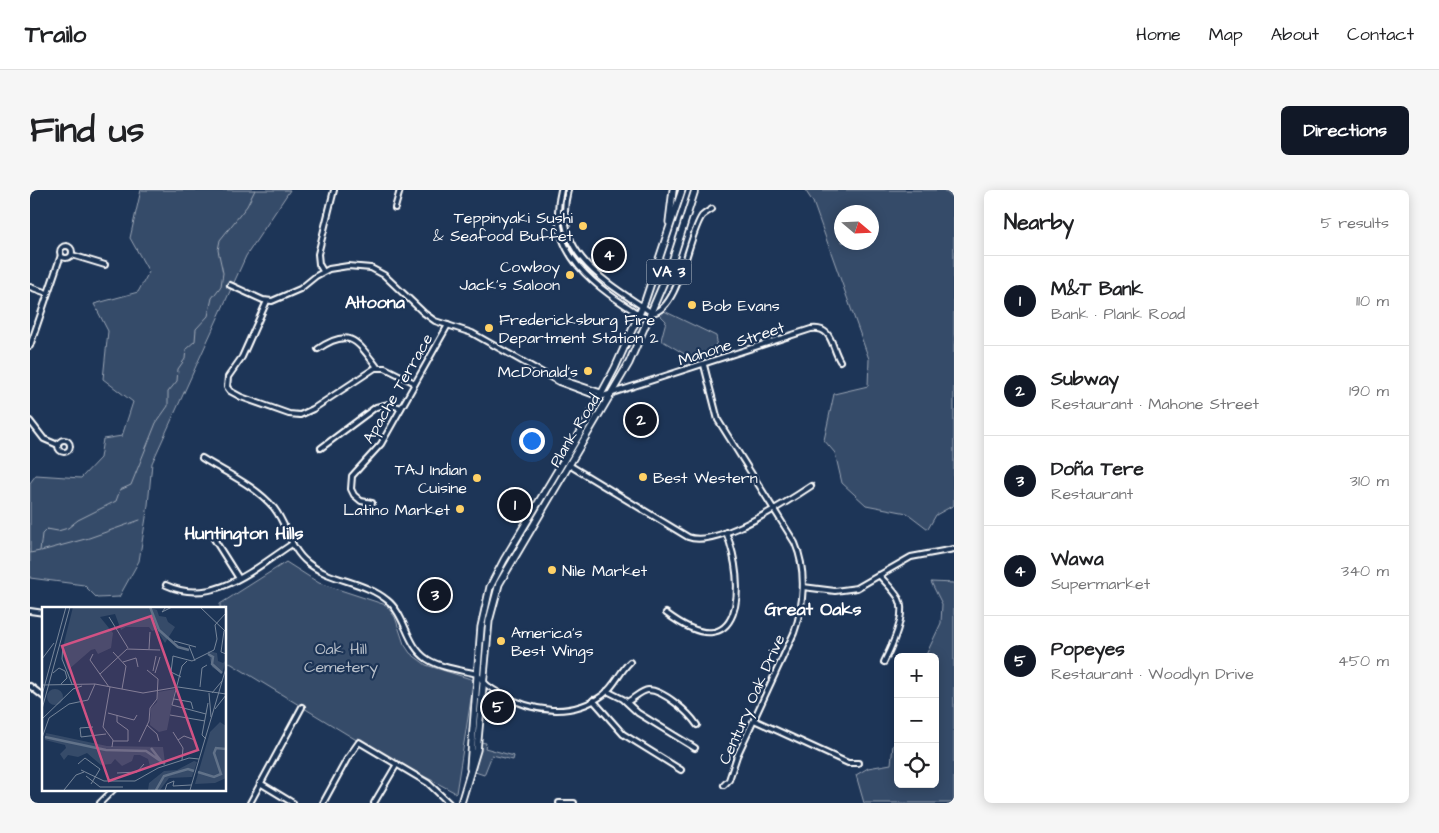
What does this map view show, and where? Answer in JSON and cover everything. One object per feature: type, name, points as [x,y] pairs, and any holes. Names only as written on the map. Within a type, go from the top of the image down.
[{"type":"highway","points":[[668,233],[673,190]]},
{"type":"highway","name":"Plank Road","points":[[477,674],[482,620],[490,587],[498,570],[601,395],[642,307],[682,190]]},
{"type":"highway","name":"Plank Road","points":[[483,684],[489,621],[497,589],[507,568],[612,395],[652,313],[674,256],[695,190]]},
{"type":"highway","points":[[554,476],[555,488]]},
{"type":"highway","points":[[542,509],[546,497],[543,494]]},
{"type":"highway","name":"VA 3","points":[[470,773],[477,674]]},
{"type":"highway","name":"VA 3","points":[[461,803],[477,750],[483,684]]},
{"type":"street","points":[[323,271],[319,264],[318,254],[334,190]]},
{"type":"street","points":[[395,208],[400,190]]},
{"type":"street","points":[[561,190],[558,205],[560,227],[570,256],[597,286],[648,320]]},
{"type":"street","points":[[568,190],[565,217],[568,233],[575,249],[594,272],[652,313],[661,310],[667,302],[682,273],[701,217],[712,209]]},
{"type":"street","points":[[30,346],[62,249],[66,246],[71,249],[72,255]]},
{"type":"street","points":[[61,255],[66,258],[72,255],[105,265]]},
{"type":"street","points":[[230,285],[267,301],[276,300],[300,289],[323,271],[348,266],[371,268],[384,275],[430,318],[472,333],[554,377],[559,382],[601,395]]},
{"type":"street","points":[[30,287],[48,293]]},
{"type":"street","points":[[267,301],[242,357],[228,377],[228,387],[235,395],[289,414],[300,415],[313,409],[376,367],[388,369],[415,383]]},
{"type":"street","name":"Apache Terrace","points":[[372,504],[361,501],[354,495],[351,489],[352,476],[377,450],[448,325]]},
{"type":"street","name":"Mahone Street","points":[[601,395],[612,395],[816,329],[828,333],[840,362]]},
{"type":"street","points":[[318,349],[336,338],[348,338],[360,346],[376,367]]},
{"type":"street","name":"Century Oak Drive","points":[[704,365],[718,420],[798,551],[803,587],[800,613],[794,634],[736,756],[729,780],[724,785]]},
{"type":"street","points":[[321,448],[376,407],[389,404],[402,408]]},
{"type":"street","points":[[30,421],[44,439],[58,445]]},
{"type":"street","points":[[202,458],[251,488],[270,503],[280,517],[292,544],[311,565],[375,592],[388,600],[402,620],[415,647],[425,658],[435,663],[477,674],[483,684],[538,710],[561,710],[593,700],[607,691],[630,662]]},
{"type":"street","points":[[569,465],[688,537],[702,540],[756,520],[811,486]]},
{"type":"street","points":[[666,613],[694,630],[705,633],[722,628],[728,622],[738,598],[738,588],[734,556],[726,532]]},
{"type":"street","points":[[214,539],[238,577]]},
{"type":"street","points":[[166,585],[186,592],[202,593],[217,589],[292,544]]},
{"type":"street","points":[[803,587],[835,591],[857,588],[911,557],[954,549]]},
{"type":"street","points":[[879,575],[900,601],[901,611],[900,623],[884,662]]},
{"type":"street","points":[[30,686],[42,695]]},
{"type":"street","points":[[627,702],[646,690],[651,690],[675,703],[697,726]]},
{"type":"street","points":[[607,691],[627,702],[638,713],[695,748]]},
{"type":"street","points":[[593,700],[623,734],[681,770]]},
{"type":"street","points":[[250,803],[302,707]]},
{"type":"street","points":[[754,720],[848,763],[858,762]]},
{"type":"street","points":[[323,803],[357,743],[361,742],[428,783],[450,803]]},
{"type":"street","points":[[374,803],[397,764]]},
{"type":"street","points":[[260,783],[293,803]]},
{"type":"street","points":[[100,803],[113,790]]},
{"type":"street","points":[[559,803],[574,803]]},
{"type":"green space","points":[[141,190],[290,190],[246,256],[152,463],[148,505],[139,561],[119,597],[97,598],[84,585],[30,578],[30,483],[36,475],[81,478],[100,458],[103,439],[122,436],[133,402],[103,379],[108,331],[94,304],[138,292],[149,272],[130,238]]},
{"type":"green space","points":[[805,190],[943,190],[954,198],[954,505],[936,515],[928,529],[907,513],[866,505],[842,483],[835,453],[824,440],[834,394],[868,386],[869,359],[813,202]]},
{"type":"green space","points":[[664,311],[716,336],[717,341],[709,361],[687,366],[688,356],[661,340],[666,321],[661,316]]},
{"type":"green space","name":"Oak Hill Cemetery","points":[[286,562],[319,583],[386,605],[395,617],[404,644],[410,653],[426,665],[474,680],[456,793],[363,744],[226,661],[226,607],[220,607],[220,604]]},
{"type":"green space","points":[[931,582],[954,583],[954,803],[864,803],[856,775],[868,768],[891,764],[893,745],[894,788],[939,788],[939,653],[927,653],[941,623],[942,604]]},
{"type":"green space","points":[[481,742],[486,743],[485,748],[514,756],[513,760],[492,755],[484,775],[475,772]]},
{"type":"waterway","points":[[30,553],[40,551],[42,534],[47,529],[58,531],[68,528],[78,520],[116,501],[120,490],[131,485],[156,423],[168,406],[168,392],[177,381],[178,369],[185,359],[186,349],[195,341],[196,329],[208,316],[212,298],[221,286],[223,273],[218,250],[220,240],[247,206],[255,190]]},
{"type":"waterway","points":[[41,551],[89,538],[140,520]]},
{"type":"place","name":"Teppinyaki Sushi & Seafood Buffet","points":[[583,226]]},
{"type":"place","name":"Wawa","points":[[609,255]]},
{"type":"place","name":"Cowboy Jack's Saloon","points":[[570,275]]},
{"type":"place","name":"Bob Evans","points":[[692,305]]},
{"type":"place","name":"Fredericksburg Fire Department Station 2","points":[[489,328]]},
{"type":"place","name":"McDonald's","points":[[588,371]]},
{"type":"place","name":"Subway","points":[[641,420]]},
{"type":"place","name":"Best Western","points":[[643,477]]},
{"type":"place","name":"TAJ Indian Cuisine","points":[[477,478]]},
{"type":"place","name":"M&T Bank","points":[[515,505]]},
{"type":"place","name":"Latino Market","points":[[460,509]]},
{"type":"place","name":"Nile Market","points":[[552,570]]},
{"type":"place","name":"Doña Tere","points":[[435,595]]},
{"type":"place","name":"America's Best Wings","points":[[501,641]]},
{"type":"place","name":"Popeyes","points":[[498,707]]},
{"type":"district","name":"Altoona","points":[[375,302]]},
{"type":"district","name":"Huntington Hills","points":[[244,533]]},
{"type":"district","name":"Great Oaks","points":[[813,609]]}]
